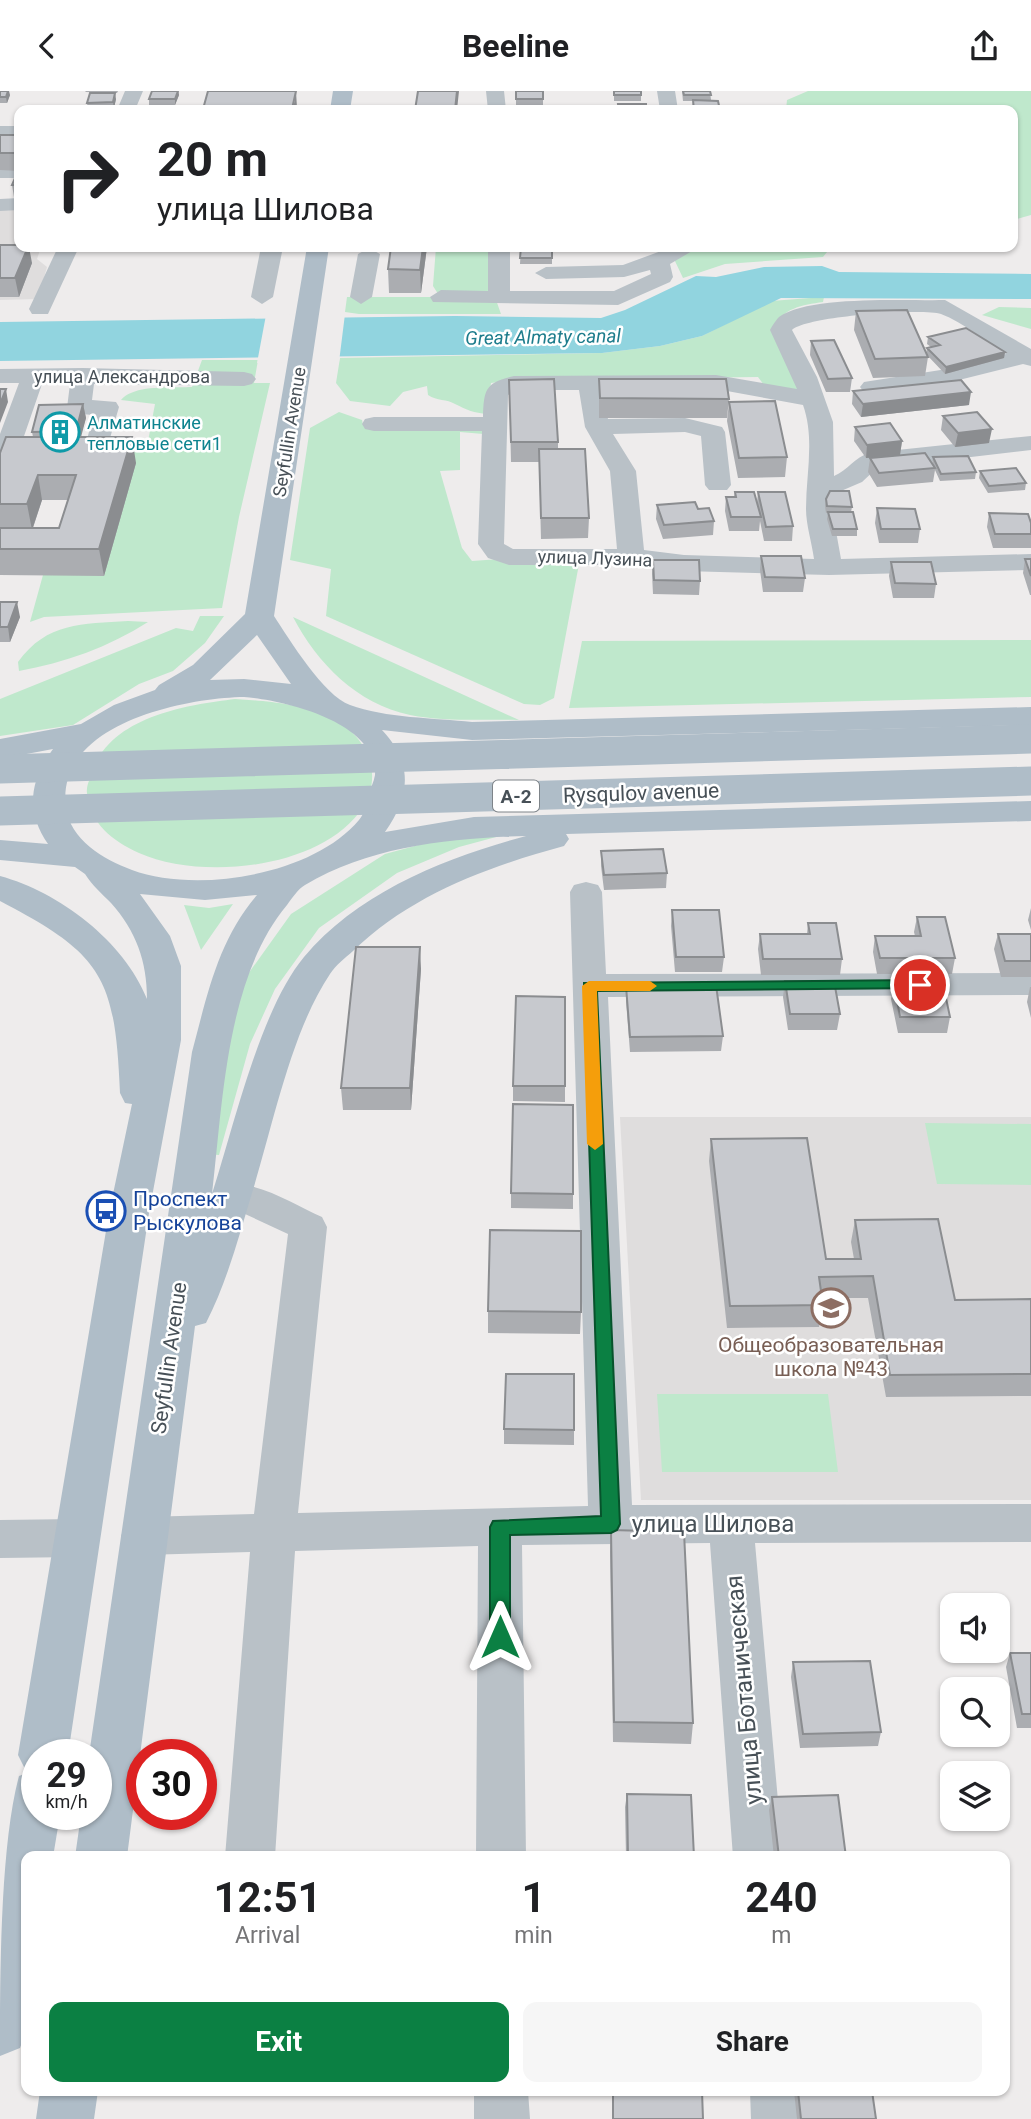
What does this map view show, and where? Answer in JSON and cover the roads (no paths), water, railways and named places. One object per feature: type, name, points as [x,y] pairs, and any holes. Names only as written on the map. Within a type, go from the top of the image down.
[{"type":"main road","name":"Seyfullin Avenue","points":[[259,616],[317,252]]},
{"type":"main road","points":[[46,1739],[140,1148],[163,1040],[165,982],[156,940],[140,913],[56,834],[47,803],[52,774],[68,750],[92,730],[204,671],[259,616],[296,672],[380,743],[391,775],[377,820],[338,855]]},
{"type":"main road","points":[[157,698],[202,690],[243,688],[293,694],[338,709],[410,725],[472,731],[1031,716]]},
{"type":"main road","points":[[0,749],[31,745],[92,730]]},
{"type":"main road","name":"Rysqulov avenue","points":[[0,769],[1031,739]]},
{"type":"main road","name":"Rysqulov avenue","points":[[0,811],[1031,781]]},
{"type":"main road","points":[[0,850],[91,865],[177,890],[222,890],[290,879],[338,855],[414,836],[474,827],[1031,811]]},
{"type":"main road","points":[[167,1375],[213,1254],[286,1021],[317,965],[365,920],[434,879],[500,853],[560,837],[669,822]]},
{"type":"main road","name":"Seyfullin Avenue","points":[[102,1851],[211,1052],[233,965],[256,919],[290,879]]},
{"type":"main road","points":[[0,887],[75,929],[103,955],[124,987],[134,1032],[140,1148]]},
{"type":"main road","points":[[28,1851],[31,1830]]},
{"type":"main road","points":[[0,2028],[21,1896]]},
{"type":"main road","points":[[65,2119],[68,2096]]},
{"type":"street","points":[[40,309],[66,252]]},
{"type":"street","points":[[261,297],[271,252]]},
{"type":"street","points":[[499,252],[499,297]]},
{"type":"street","points":[[499,274],[624,271],[659,261],[678,252]]},
{"type":"street","points":[[361,297],[369,254]]},
{"type":"street","points":[[441,297],[618,298],[662,277],[659,261]]},
{"type":"street","points":[[829,567],[819,509],[822,490],[821,422],[781,330],[787,322],[807,314],[856,308],[945,307],[1028,358]]},
{"type":"street","points":[[872,387],[947,376],[1028,358]]},
{"type":"street","points":[[83,375],[79,408],[107,407],[99,440]]},
{"type":"street","name":"улица Александрова","points":[[0,376],[31,382],[83,375],[244,379]]},
{"type":"street","points":[[0,388],[31,382]]},
{"type":"street","points":[[0,468],[31,382]]},
{"type":"street","points":[[589,382],[597,427],[623,471],[631,557]]},
{"type":"street","points":[[374,424],[495,424],[496,392],[514,383],[716,382],[813,399]]},
{"type":"street","name":"улица Лузина","points":[[495,424],[491,544],[497,552],[509,557],[631,557],[684,563],[829,567],[1031,562]]},
{"type":"street","points":[[597,427],[685,425],[713,432],[718,485]]},
{"type":"street","points":[[822,490],[853,477],[869,461],[1027,452]]},
{"type":"street","points":[[586,892],[611,1524]]},
{"type":"street","points":[[589,986],[1031,984]]},
{"type":"street","points":[[231,1196],[255,1202],[308,1227],[274,1533],[250,1851]]},
{"type":"street","name":"улица Ботаническая","points":[[731,1523],[758,1851]]},
{"type":"street","name":"улица Шилова","points":[[143,1536],[611,1524],[1031,1523]]},
{"type":"street","points":[[500,1527],[501,1851]]},
{"type":"street","points":[[0,1539],[77,1538]]},
{"type":"street","points":[[502,2096],[502,2119]]},
{"type":"street","points":[[777,2096],[779,2119]]},
{"type":"water","name":"Great Almaty canal","points":[[822,266],[839,272],[1031,274],[1031,299],[781,298],[702,336],[660,346],[602,353],[0,361],[0,322],[455,316],[601,318],[625,310],[696,276],[716,277],[764,267]]},
{"type":"place","name":"Алматинские тепловые сети1","points":[[60,432]]},
{"type":"place","name":"Проспект Рыскулова","points":[[106,1211]]},
{"type":"place","name":"Общеобразовательная школа №43","points":[[831,1308]]}]
